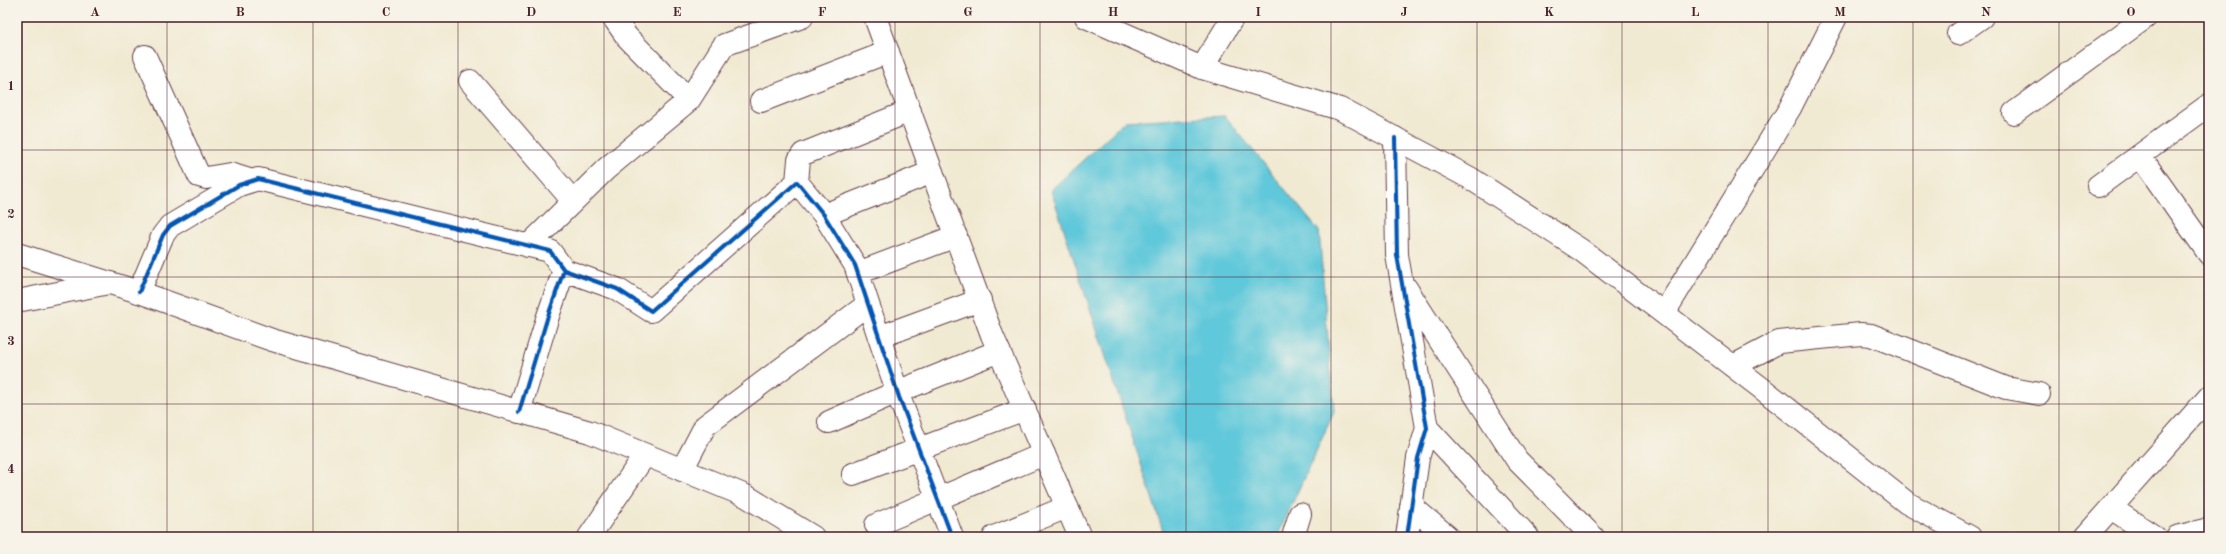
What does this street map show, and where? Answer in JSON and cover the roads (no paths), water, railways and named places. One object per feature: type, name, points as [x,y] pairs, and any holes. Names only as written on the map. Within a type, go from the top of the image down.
[{"type":"street","points":[[612,17],[628,37],[689,100]]},
{"type":"street","points":[[528,246],[606,169],[689,100],[724,45],[802,17]]},
{"type":"street","points":[[875,17],[999,351],[1080,537]]},
{"type":"street","points":[[1086,17],[1202,68],[1340,109],[1470,178],[1581,250],[1733,366],[1907,503],[1970,537]]},
{"type":"street","points":[[1202,68],[1233,17]]},
{"type":"street","points":[[1664,313],[1790,108],[1836,17]]},
{"type":"street","points":[[1958,34],[1982,17]]},
{"type":"street","points":[[2014,113],[2146,17]]},
{"type":"street","points":[[761,101],[888,52]]},
{"type":"street","points":[[145,56],[199,176],[206,178],[230,174],[249,180],[258,179],[550,251],[564,270],[617,289],[651,311],[797,182],[799,160],[803,154],[910,111]]},
{"type":"street","points":[[470,82],[573,201]]},
{"type":"street","points":[[2098,186],[2209,105]]},
{"type":"street","points":[[1395,138],[1397,255],[1427,428],[1418,458],[1407,537]]},
{"type":"street","points":[[2140,156],[2209,254]]},
{"type":"street","points":[[824,215],[932,172]]},
{"type":"street","points":[[139,292],[163,235],[170,226],[249,180]]},
{"type":"street","points":[[797,182],[824,215],[855,264],[897,392],[952,537]]},
{"type":"street","points":[[858,273],[956,236]]},
{"type":"street","points":[[17,254],[139,292],[272,340],[590,432],[746,496],[813,537]]},
{"type":"street","points":[[519,412],[547,319],[564,270]]},
{"type":"street","points":[[1402,282],[1517,460],[1593,537]]},
{"type":"street","points":[[17,301],[109,283]]},
{"type":"street","points":[[879,337],[980,300]]},
{"type":"street","points":[[682,470],[705,426],[868,304]]},
{"type":"street","points":[[1733,366],[1779,342],[1866,334],[2006,388],[2039,394]]},
{"type":"street","points":[[829,422],[897,392],[999,351]]},
{"type":"street","points":[[2085,537],[2209,397]]},
{"type":"street","points":[[854,474],[1025,409]]},
{"type":"street","points":[[1427,428],[1528,537]]},
{"type":"street","points":[[876,525],[1044,454]]},
{"type":"street","points":[[588,537],[645,455]]},
{"type":"street","points":[[1411,506],[1448,537]]},
{"type":"street","points":[[994,537],[1067,507]]},
{"type":"street","points":[[2111,508],[2155,537]]},
{"type":"street","points":[[1293,537],[1300,514]]},
{"type":"street","points":[[2177,537],[2209,530]]},
{"type":"water","points":[[1225,116],[1319,231],[1334,412],[1277,537],[1165,537],[1051,190],[1125,121]]}]
